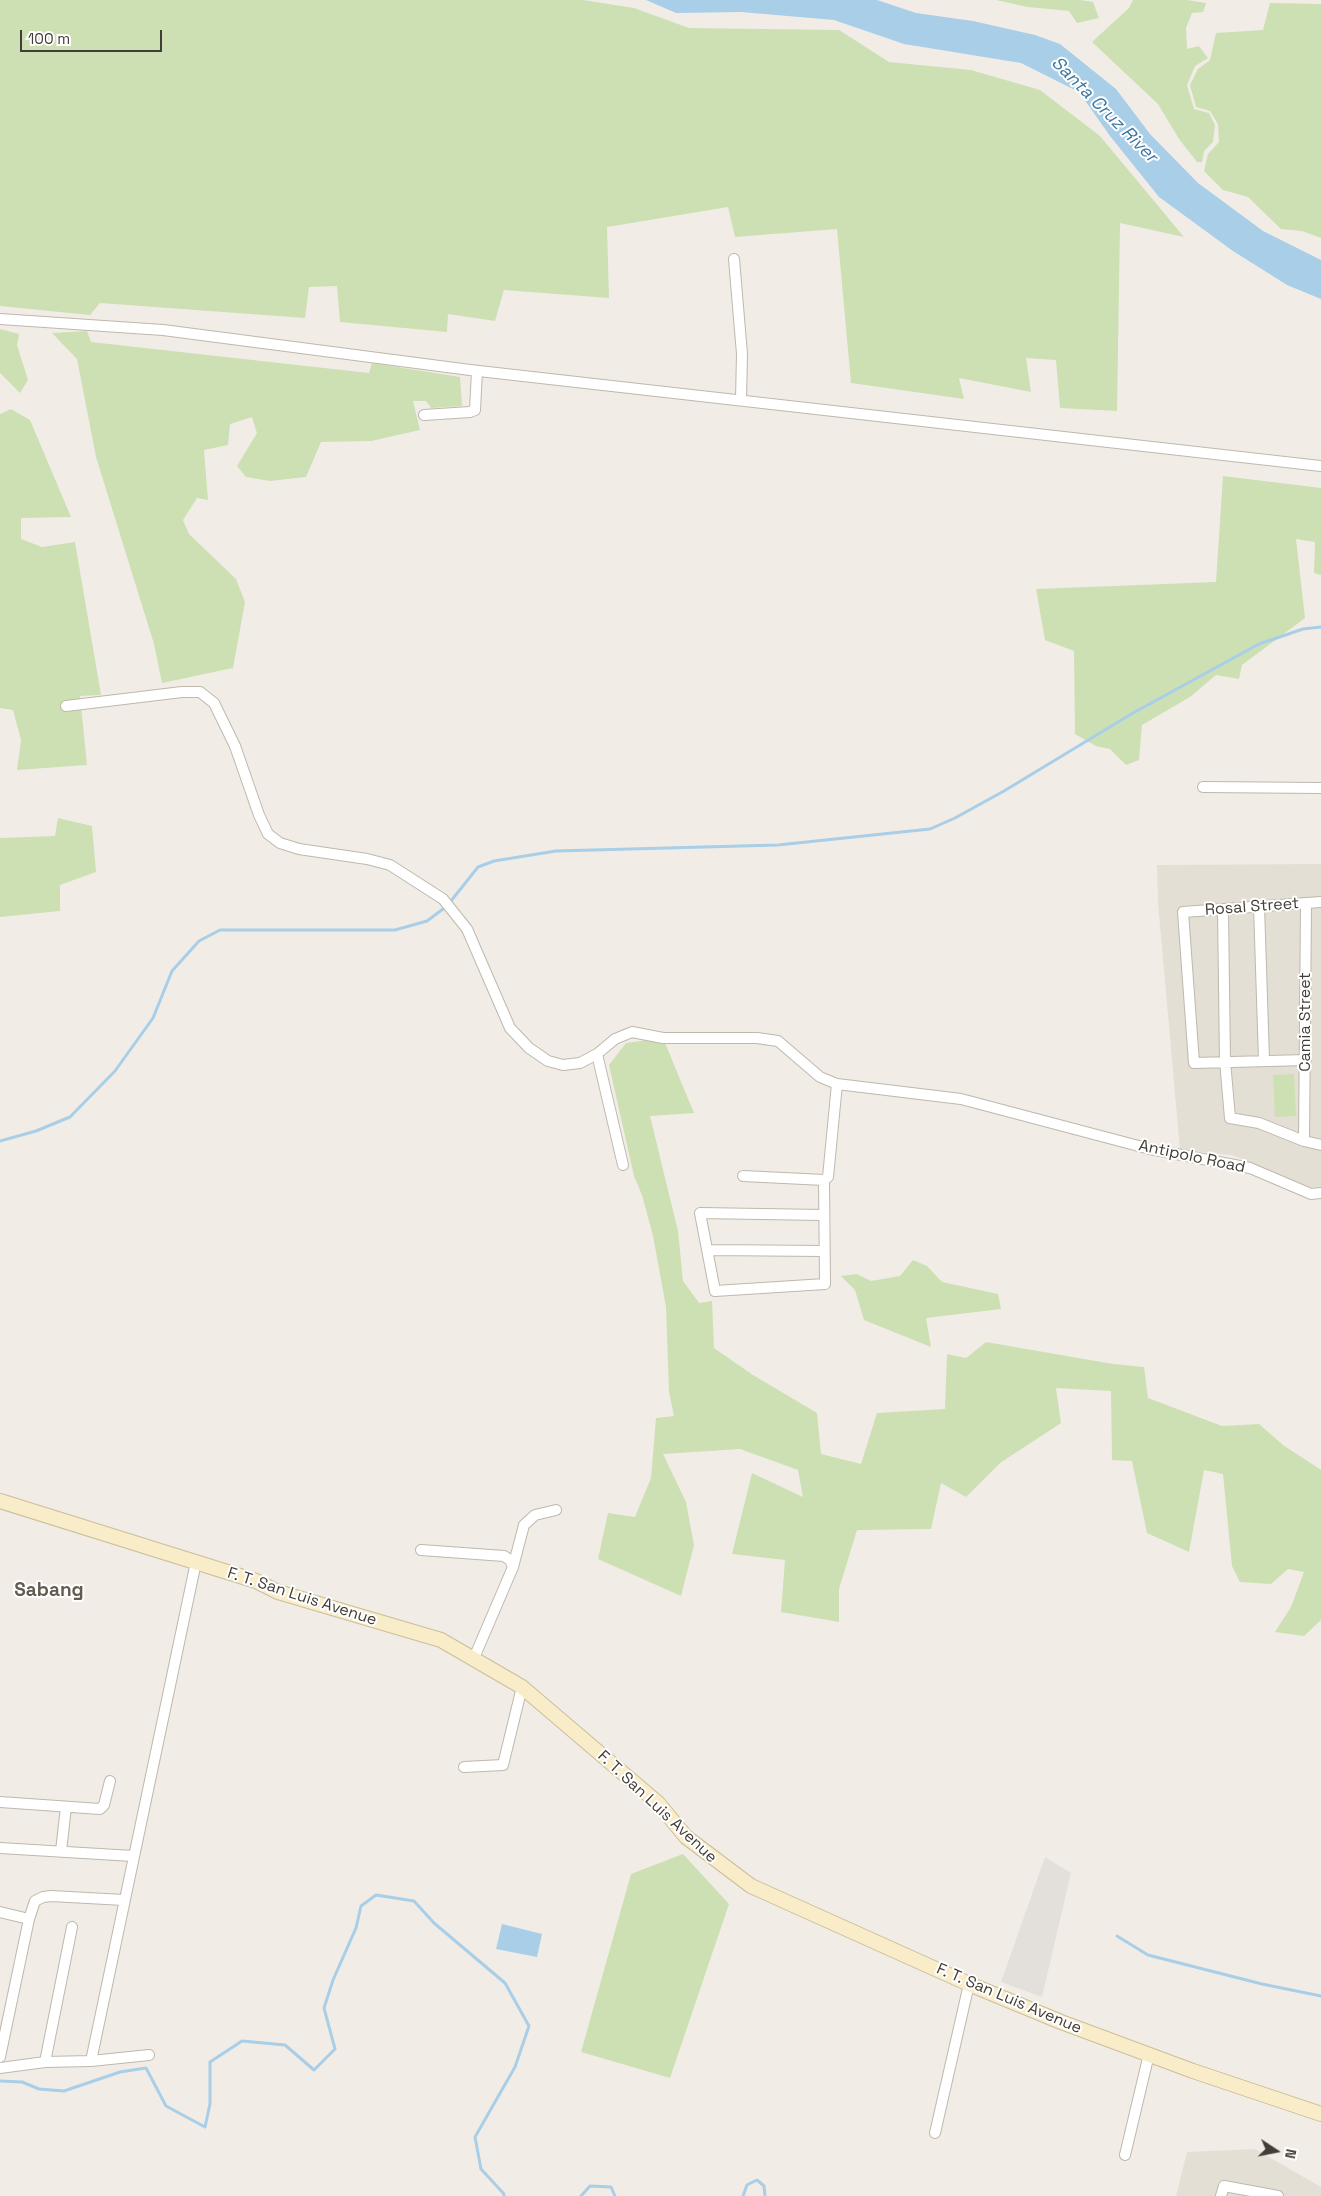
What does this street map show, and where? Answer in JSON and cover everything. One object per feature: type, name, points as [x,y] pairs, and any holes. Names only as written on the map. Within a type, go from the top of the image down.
[{"type":"main road","name":"F. T. San Luis Avenue","points":[[0,1501],[256,1581],[278,1592],[441,1640],[522,1686],[658,1803],[686,1837],[751,1886],[969,1984],[1061,2022],[1321,2114]]},
{"type":"street","points":[[734,259],[742,354],[740,399]]},
{"type":"street","points":[[0,319],[163,330],[477,370],[1321,466]]},
{"type":"street","points":[[424,415],[470,412],[475,410],[477,370]]},
{"type":"street","points":[[66,706],[182,692],[200,692],[214,703],[235,746],[259,816],[268,834],[280,843],[299,849],[367,859],[390,865],[443,899],[467,929],[510,1028],[529,1048],[548,1061],[563,1065],[580,1064],[597,1054],[615,1039],[632,1032],[663,1038],[757,1038],[778,1041],[820,1077],[837,1084],[828,1176],[824,1180],[825,1284],[715,1291],[700,1213],[823,1215]]},
{"type":"street","points":[[1203,787],[1321,788]]},
{"type":"street","name":"Rosal Street","points":[[1225,1061],[1194,1063],[1183,912],[1321,902]]},
{"type":"street","name":"Camia Street","points":[[1304,1141],[1306,903]]},
{"type":"street","points":[[1259,906],[1264,1060]]},
{"type":"street","points":[[1224,909],[1225,1061],[1230,1118],[1259,1123],[1304,1141],[1321,1145]]},
{"type":"street","points":[[597,1054],[623,1165]]},
{"type":"street","points":[[1225,1061],[1306,1060]]},
{"type":"street","name":"Antipolo Road","points":[[837,1084],[961,1099],[1150,1149],[1250,1168],[1311,1194],[1321,1194]]},
{"type":"street","points":[[743,1176],[824,1180]]},
{"type":"street","points":[[707,1250],[824,1251]]},
{"type":"street","points":[[474,1658],[513,1567],[524,1525],[535,1515],[556,1510]]},
{"type":"street","points":[[421,1550],[504,1556],[510,1560],[513,1567]]},
{"type":"street","points":[[91,2061],[196,1562]]},
{"type":"street","points":[[464,1767],[503,1765],[522,1686]]},
{"type":"street","points":[[0,1802],[100,1809],[104,1805],[110,1781]]},
{"type":"street","points":[[61,1851],[66,1806]]},
{"type":"street","points":[[0,1848],[133,1856]]},
{"type":"street","points":[[0,2056],[29,1919],[35,1901],[43,1897],[124,1900]]},
{"type":"street","points":[[0,1912],[29,1919]]},
{"type":"street","points":[[45,2062],[72,1927]]},
{"type":"street","points":[[934,2133],[969,1984]]},
{"type":"street","points":[[1125,2155],[1149,2054]]},
{"type":"street","points":[[0,2068],[45,2062],[91,2061],[149,2055]]},
{"type":"street","points":[[1221,2196],[1224,2186],[1278,2196]]},
{"type":"shaded area","points":[[1321,864],[1321,1188],[1310,1187],[1232,1155],[1180,1150],[1158,903],[1157,865]]},
{"type":"shaded area","points":[[1045,1857],[1071,1873],[1042,1997],[1001,1982]]},
{"type":"shaded area","points":[[1255,2149],[1321,2187],[1321,2196],[1176,2196],[1187,2152]]},
{"type":"green space","points":[[0,0],[583,0],[634,8],[689,28],[839,30],[889,62],[971,70],[1040,90],[1100,136],[1184,237],[1120,223],[1117,411],[1060,408],[1056,360],[1026,358],[1031,392],[959,378],[964,399],[851,383],[837,229],[735,237],[728,207],[607,227],[609,298],[504,290],[495,321],[448,314],[447,332],[340,322],[337,286],[309,287],[305,318],[100,303],[90,315],[0,306]]},
{"type":"green space","points":[[996,0],[1080,0],[1093,2],[1099,18],[1077,23],[1069,11],[1028,7]]},
{"type":"green space","points":[[1133,0],[1187,0],[1206,3],[1203,12],[1192,13],[1186,28],[1187,49],[1199,46],[1208,58],[1195,66],[1187,85],[1194,109],[1209,113],[1215,125],[1213,142],[1204,151],[1202,162],[1197,162],[1179,139],[1158,104],[1092,42],[1129,8]]},
{"type":"green space","points":[[1270,3],[1321,4],[1321,238],[1302,231],[1281,229],[1248,197],[1223,190],[1204,171],[1208,154],[1219,142],[1218,124],[1210,111],[1196,107],[1190,85],[1198,69],[1210,60],[1216,33],[1263,30]]},
{"type":"green space","points":[[0,329],[19,334],[17,345],[28,380],[20,393],[0,373]]},
{"type":"green space","points":[[87,331],[91,342],[369,373],[372,363],[460,377],[462,406],[431,408],[426,401],[413,401],[420,430],[371,441],[321,442],[306,477],[270,481],[246,477],[237,466],[257,433],[252,417],[230,424],[228,445],[204,450],[208,500],[197,498],[183,520],[189,534],[236,579],[245,602],[233,668],[162,683],[154,644],[96,457],[77,359],[52,333]]},
{"type":"green space","points":[[11,409],[30,420],[71,517],[21,518],[21,539],[42,547],[75,542],[101,695],[80,696],[87,765],[17,770],[21,740],[13,710],[0,708],[0,414]]},
{"type":"green space","points":[[1223,476],[1321,488],[1321,575],[1314,573],[1315,542],[1296,539],[1305,618],[1242,665],[1239,679],[1216,675],[1190,697],[1142,725],[1139,760],[1126,765],[1110,749],[1096,746],[1075,734],[1074,651],[1045,640],[1036,589],[1216,582]]},
{"type":"green space","points":[[58,818],[92,826],[96,872],[60,885],[60,911],[0,917],[0,838],[55,836]]},
{"type":"green space","points":[[663,1038],[694,1113],[650,1116],[678,1231],[683,1281],[699,1303],[712,1301],[714,1348],[753,1375],[817,1413],[821,1454],[861,1464],[877,1413],[945,1409],[947,1354],[966,1358],[986,1342],[1113,1364],[1144,1367],[1148,1398],[1222,1426],[1259,1424],[1283,1445],[1321,1470],[1321,1620],[1304,1636],[1275,1632],[1291,1607],[1304,1572],[1288,1569],[1271,1584],[1240,1582],[1232,1566],[1223,1474],[1204,1470],[1189,1552],[1147,1533],[1132,1461],[1112,1460],[1111,1391],[1056,1388],[1061,1423],[1000,1463],[966,1497],[941,1483],[931,1529],[857,1530],[839,1589],[839,1622],[781,1612],[785,1560],[732,1554],[752,1473],[803,1497],[798,1470],[740,1449],[663,1454],[686,1502],[694,1545],[681,1596],[598,1559],[608,1513],[635,1517],[651,1478],[656,1418],[674,1416],[669,1392],[666,1307],[653,1236],[642,1195],[634,1176],[609,1065],[626,1043]]},
{"type":"green space","points":[[1294,1074],[1296,1116],[1275,1117],[1273,1075]]},
{"type":"green space","points":[[913,1260],[927,1266],[942,1282],[998,1294],[1001,1309],[926,1318],[931,1347],[864,1320],[855,1290],[841,1276],[857,1274],[871,1281],[900,1276]]},
{"type":"green space","points":[[683,1854],[729,1904],[670,2078],[581,2052],[631,1874]]},
{"type":"water","name":"Santa Cruz River","points":[[646,0],[877,0],[916,13],[973,21],[1035,35],[1060,44],[1116,89],[1150,134],[1198,183],[1263,231],[1321,260],[1321,299],[1287,285],[1233,251],[1159,197],[1110,136],[1079,92],[1021,63],[904,44],[834,20],[741,12],[676,13]]},
{"type":"water","points":[[502,1924],[542,1934],[537,1957],[496,1949]]},
{"type":"waterway","points":[[0,1141],[36,1131],[70,1117],[115,1071],[153,1018],[172,971],[199,941],[220,930],[395,930],[427,921],[447,906],[478,867],[494,861],[556,851],[778,845],[930,829],[955,818],[1004,791],[1133,713],[1259,644],[1303,629],[1321,627]]},
{"type":"waterway","points":[[0,2081],[22,2082],[39,2089],[64,2091],[120,2072],[146,2068],[166,2106],[205,2127],[210,2104],[210,2062],[242,2041],[285,2045],[314,2070],[335,2049],[324,2008],[333,1980],[356,1928],[361,1906],[376,1895],[414,1901],[434,1923],[505,1983],[529,2026],[515,2067],[475,2137],[481,2169],[504,2196]]},
{"type":"waterway","points":[[1117,1936],[1148,1955],[1262,1984],[1321,1996]]},
{"type":"waterway","points":[[743,2196],[747,2185],[757,2180],[764,2186],[765,2196]]},
{"type":"waterway","points":[[581,2196],[590,2186],[611,2187],[615,2196]]},
{"type":"district","name":"Sabang","points":[[49,1591]]}]
